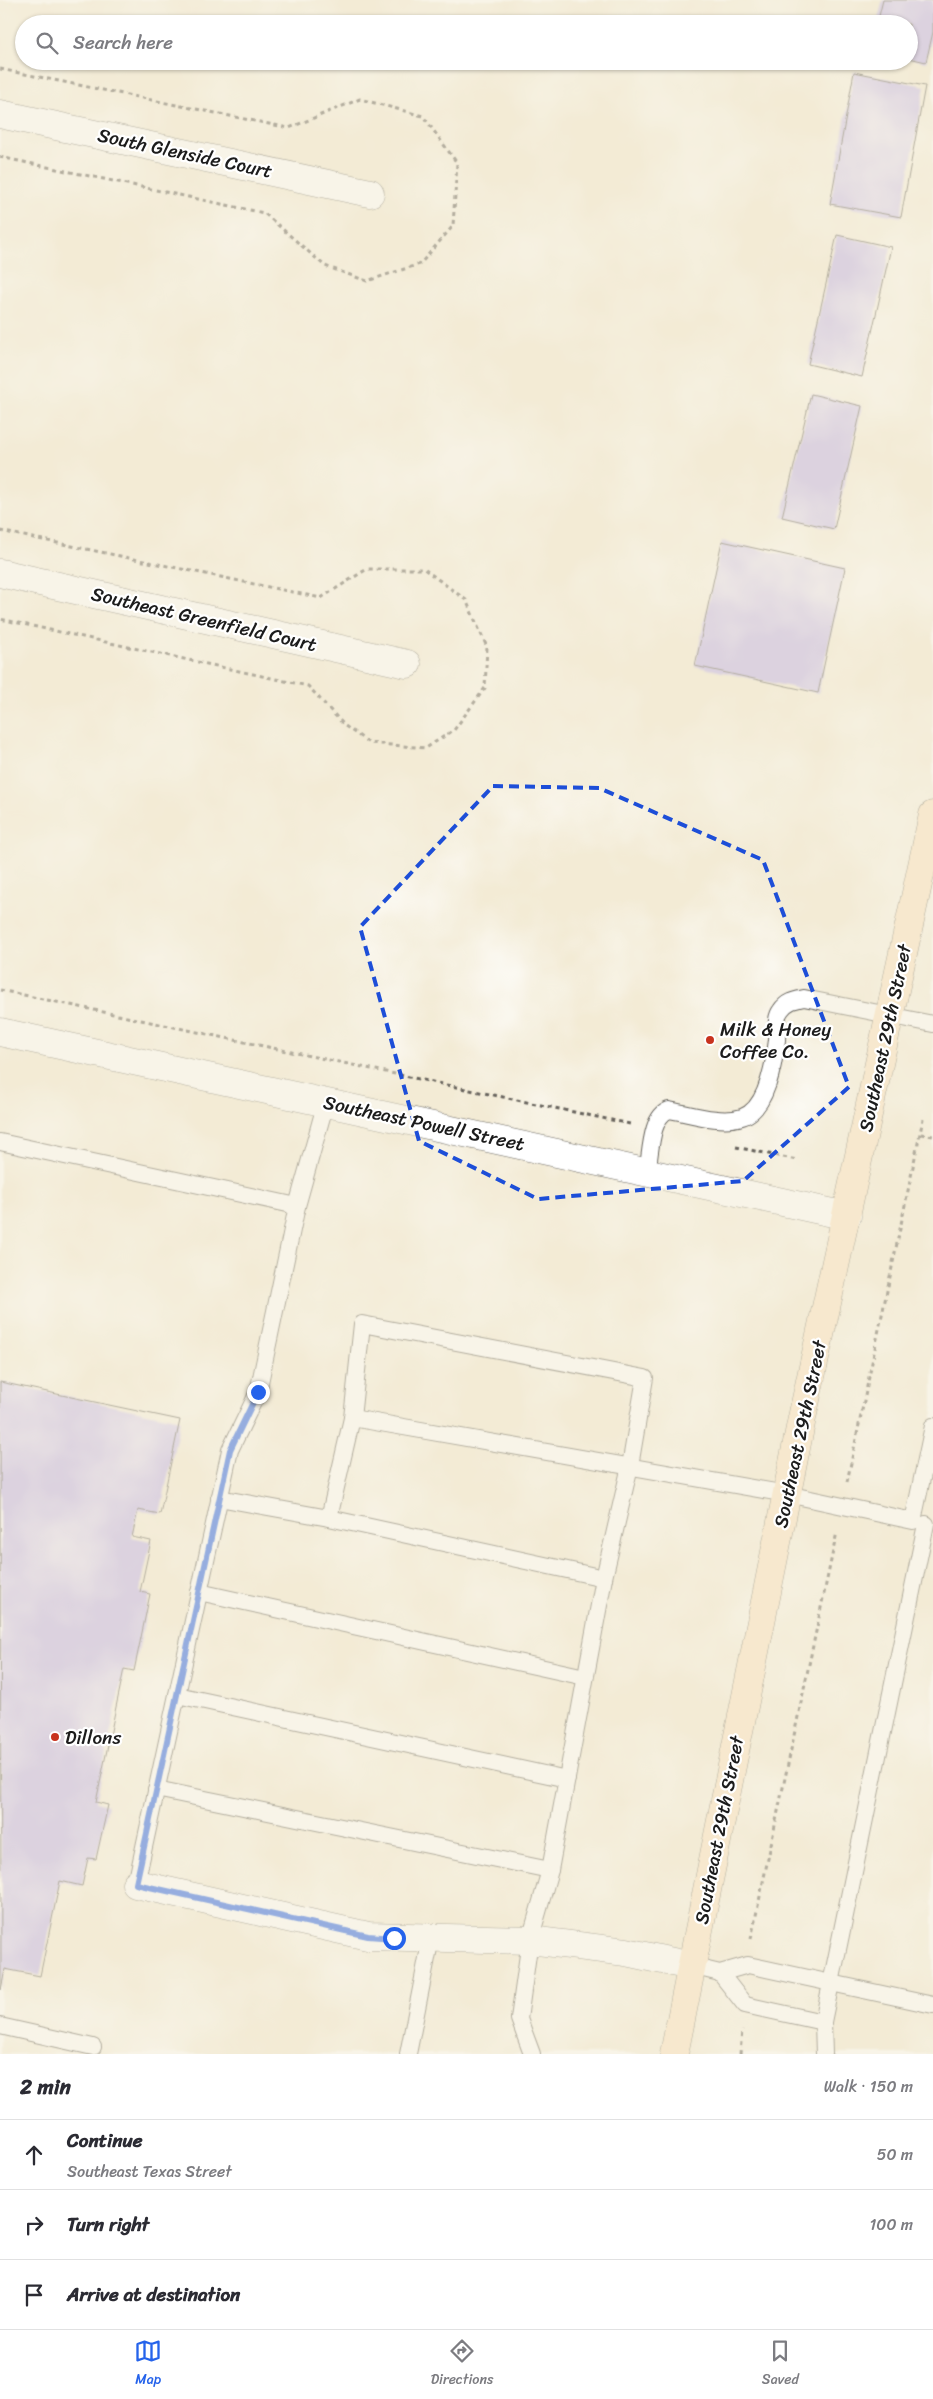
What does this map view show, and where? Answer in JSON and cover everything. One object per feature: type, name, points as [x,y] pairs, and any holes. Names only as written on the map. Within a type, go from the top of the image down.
[{"type":"main road","name":"Southeast 29th Street","points":[[674,2054],[787,1494],[933,815]]},
{"type":"street","name":"South Glenside Court","points":[[0,114],[370,193]]},
{"type":"street","name":"Southeast Greenfield Court","points":[[0,573],[407,664]]},
{"type":"street","name":"Southeast Powell Street","points":[[0,1032],[847,1216]]},
{"type":"street","points":[[136,1884],[368,1936],[530,1940],[626,1952],[691,1966]]},
{"type":"lane","points":[[647,1172],[658,1117],[662,1113],[669,1110],[728,1119],[742,1117],[754,1110],[764,1096],[771,1071],[777,1038],[777,1020],[781,1010],[790,1001],[804,998],[933,1024]]},
{"type":"lane","points":[[136,1884],[230,1450],[258,1392],[298,1206],[326,1102]]},
{"type":"lane","points":[[0,1142],[298,1206]]},
{"type":"lane","points":[[329,1518],[352,1418],[362,1324],[646,1378],[630,1466],[604,1578],[550,1870],[530,1940],[519,2019],[532,2054]]},
{"type":"lane","points":[[352,1418],[842,1504],[913,1521],[933,1426]]},
{"type":"lane","points":[[219,1498],[329,1518],[604,1578]]},
{"type":"lane","points":[[824,2054],[823,2022],[926,1524]]},
{"type":"lane","points":[[199,1592],[586,1677]]},
{"type":"lane","points":[[177,1695],[567,1779]]},
{"type":"lane","points":[[156,1789],[550,1870]]},
{"type":"lane","points":[[408,2054],[431,1938]]},
{"type":"lane","points":[[691,1966],[720,1974],[748,1965],[933,2005]]},
{"type":"lane","points":[[720,1974],[744,2005],[823,2022]]},
{"type":"lane","points":[[0,2026],[93,2047]]},
{"type":"path","points":[[0,990],[655,1130]]},
{"type":"path","points":[[748,1965],[751,1932],[923,1119]]},
{"type":"path","points":[[921,1134],[933,1136]]},
{"type":"path","points":[[730,1146],[796,1160]]},
{"type":"path","points":[[740,2054],[744,2005]]},
{"type":"highlighted area","points":[[493,786],[599,788],[763,860],[849,1087],[743,1181],[538,1199],[419,1141],[360,927]]},
{"type":"building","points":[[883,0],[933,0],[933,32],[926,62],[918,60],[918,15],[879,15]]},
{"type":"building","points":[[854,72],[925,86],[901,217],[830,204]]},
{"type":"building","points":[[837,235],[891,247],[862,377],[808,364]]},
{"type":"building","points":[[811,394],[862,406],[834,529],[782,517]]},
{"type":"building","points":[[722,541],[845,568],[818,693],[695,666]]},
{"type":"building","name":"Dillons","points":[[0,1382],[180,1420],[160,1514],[138,1510],[132,1537],[151,1541],[140,1592],[150,1594],[134,1671],[124,1669],[96,1802],[108,1805],[96,1859],[88,1858],[82,1886],[60,1881],[40,1976],[5,1969],[1,1990]]},
{"type":"place","name":"Milk & Honey Coffee Co.","points":[[710,1040]]},
{"type":"place","name":"Dillons","points":[[55,1737]]},
{"type":"route","points":[[258,1392],[230,1450],[136,1884],[368,1936],[394,1938]]}]
